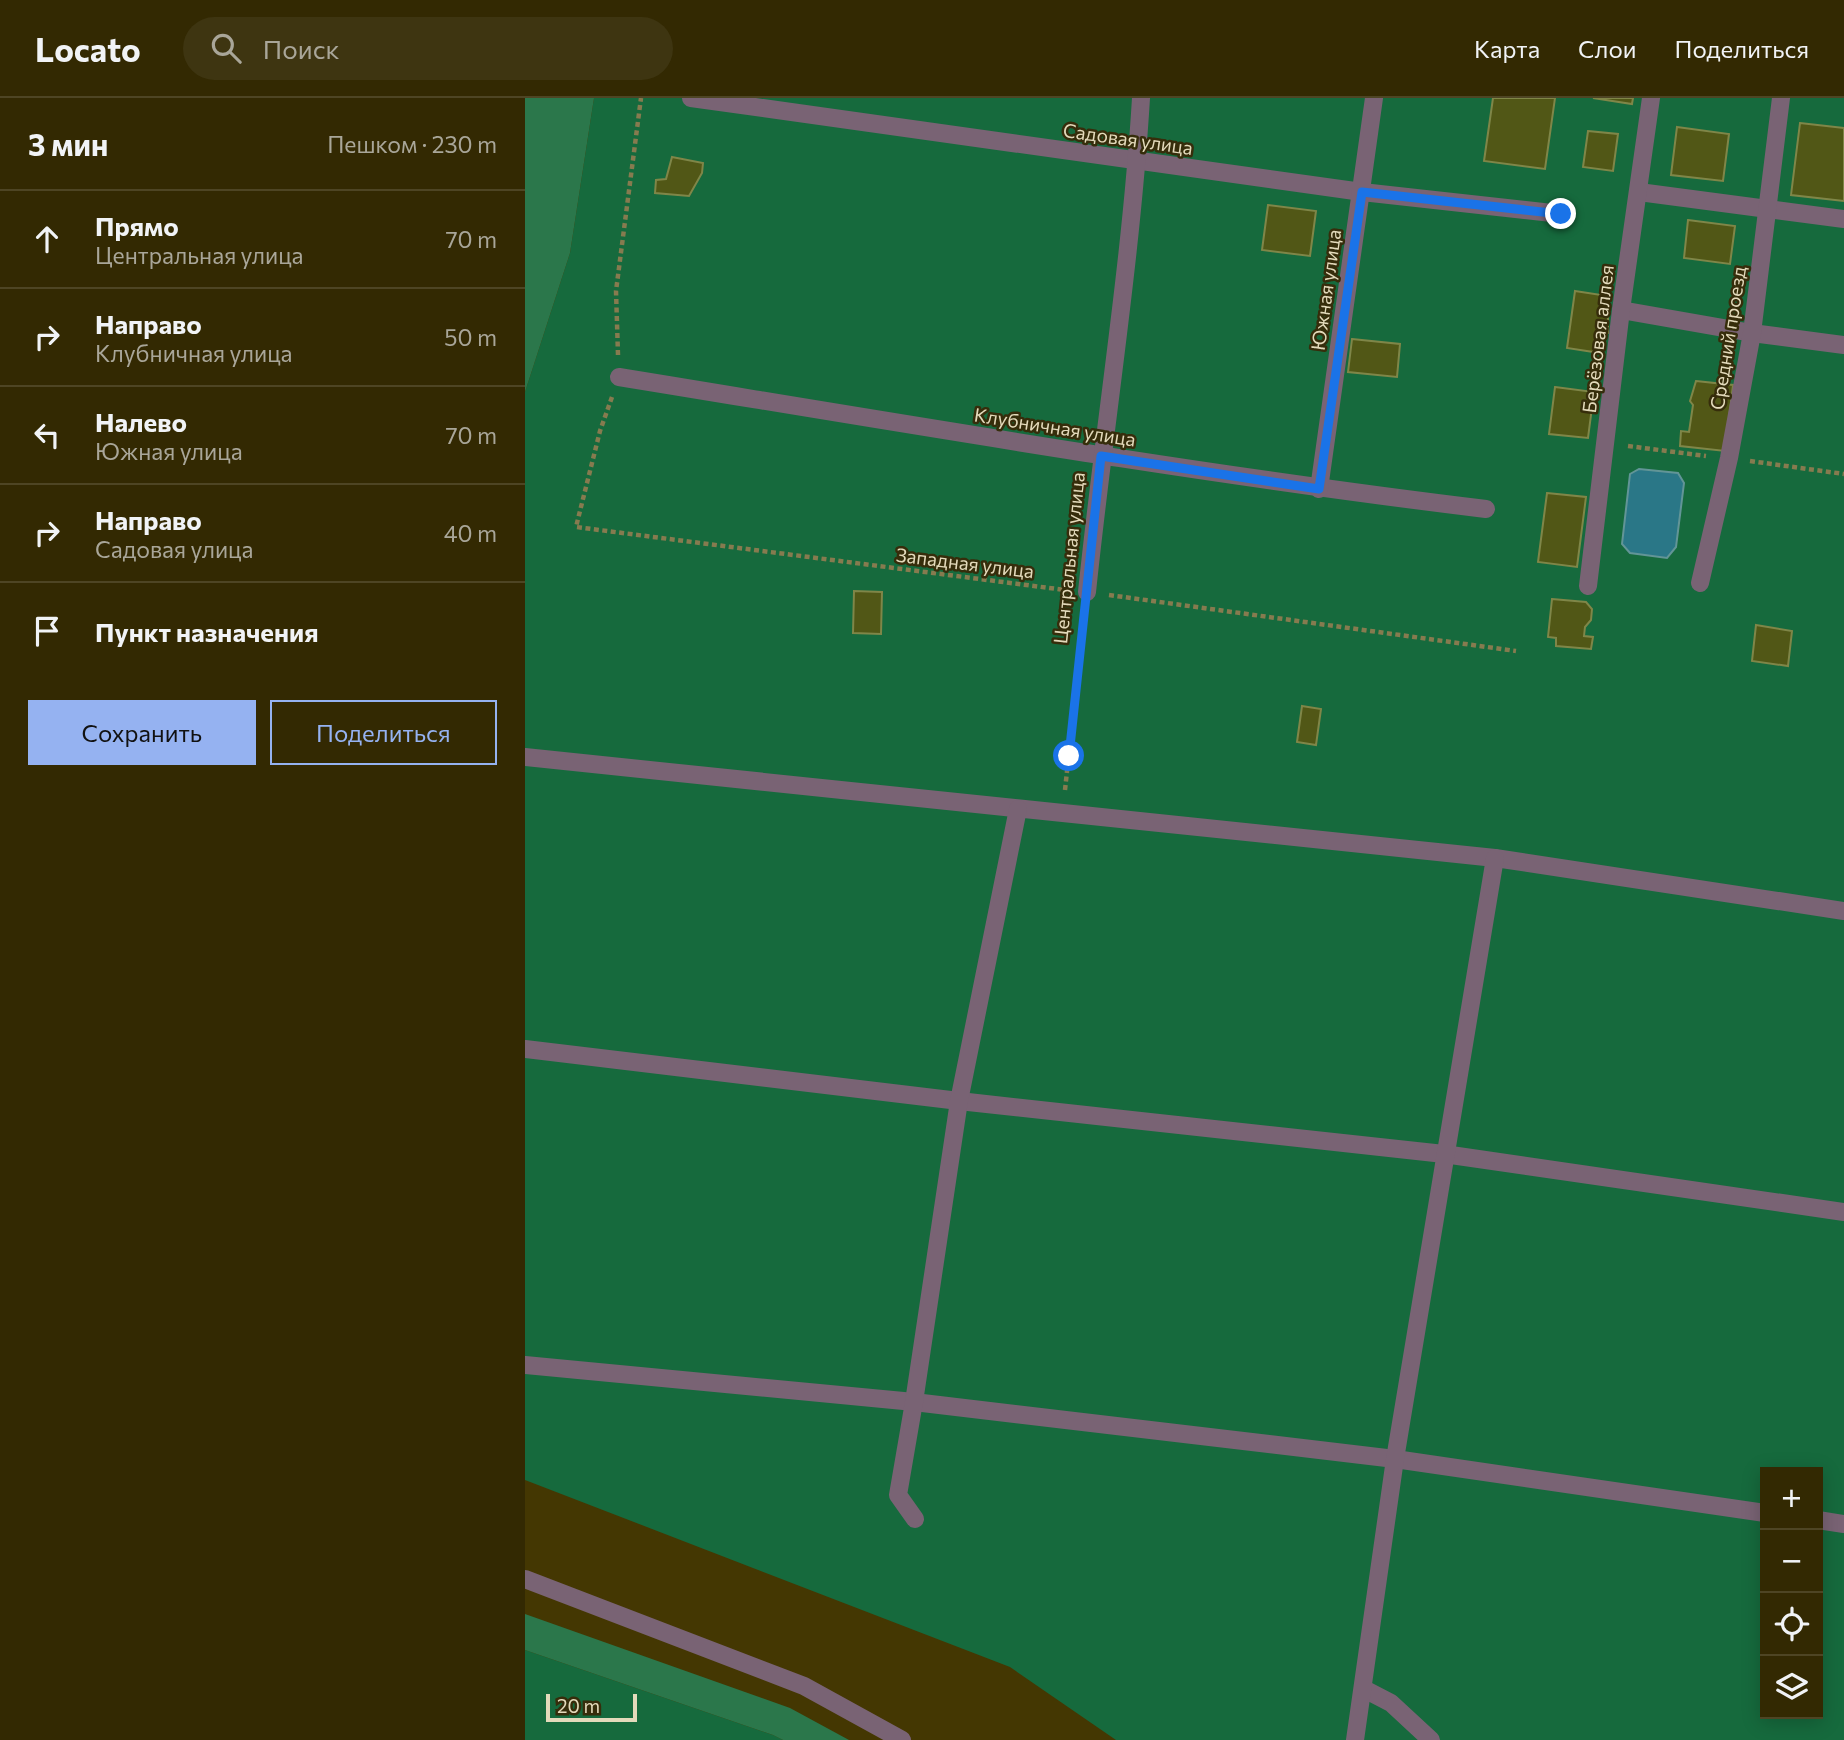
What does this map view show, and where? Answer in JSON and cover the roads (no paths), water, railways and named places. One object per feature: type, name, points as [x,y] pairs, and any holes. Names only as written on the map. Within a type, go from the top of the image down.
[{"type":"street","name":"Садовая улица","points":[[691,98],[1137,162],[1362,192],[1561,214]]},
{"type":"street","name":"Центральная улица","points":[[1087,592],[1101,456],[1122,303],[1141,98]]},
{"type":"street","name":"Южная улица","points":[[1319,489],[1374,98]]},
{"type":"street","name":"Берёзовая аллея","points":[[1588,586],[1621,310],[1651,98]]},
{"type":"street","name":"Средний проезд","points":[[1700,583],[1729,458],[1752,333],[1781,98]]},
{"type":"street","points":[[1639,192],[1844,219]]},
{"type":"street","points":[[1621,310],[1752,333],[1844,345]]},
{"type":"street","name":"Клубничная улица","points":[[619,377],[1101,456],[1319,489],[1486,509]]},
{"type":"street","points":[[525,757],[1495,858],[1844,911]]},
{"type":"street","points":[[915,1518],[898,1495],[959,1101],[1018,809]]},
{"type":"street","points":[[1355,1740],[1395,1459],[1495,858]]},
{"type":"street","points":[[525,1049],[959,1101],[1444,1154],[1844,1212]]},
{"type":"street","points":[[525,1365],[914,1402],[1395,1459],[1760,1512]]},
{"type":"street","points":[[1823,1521],[1844,1524]]},
{"type":"street","points":[[525,1579],[804,1686],[902,1740]]},
{"type":"street","points":[[1364,1689],[1391,1703],[1431,1740]]},
{"type":"water","points":[[1639,469],[1678,473],[1684,483],[1676,547],[1667,558],[1630,553],[1622,544],[1630,474]]}]
